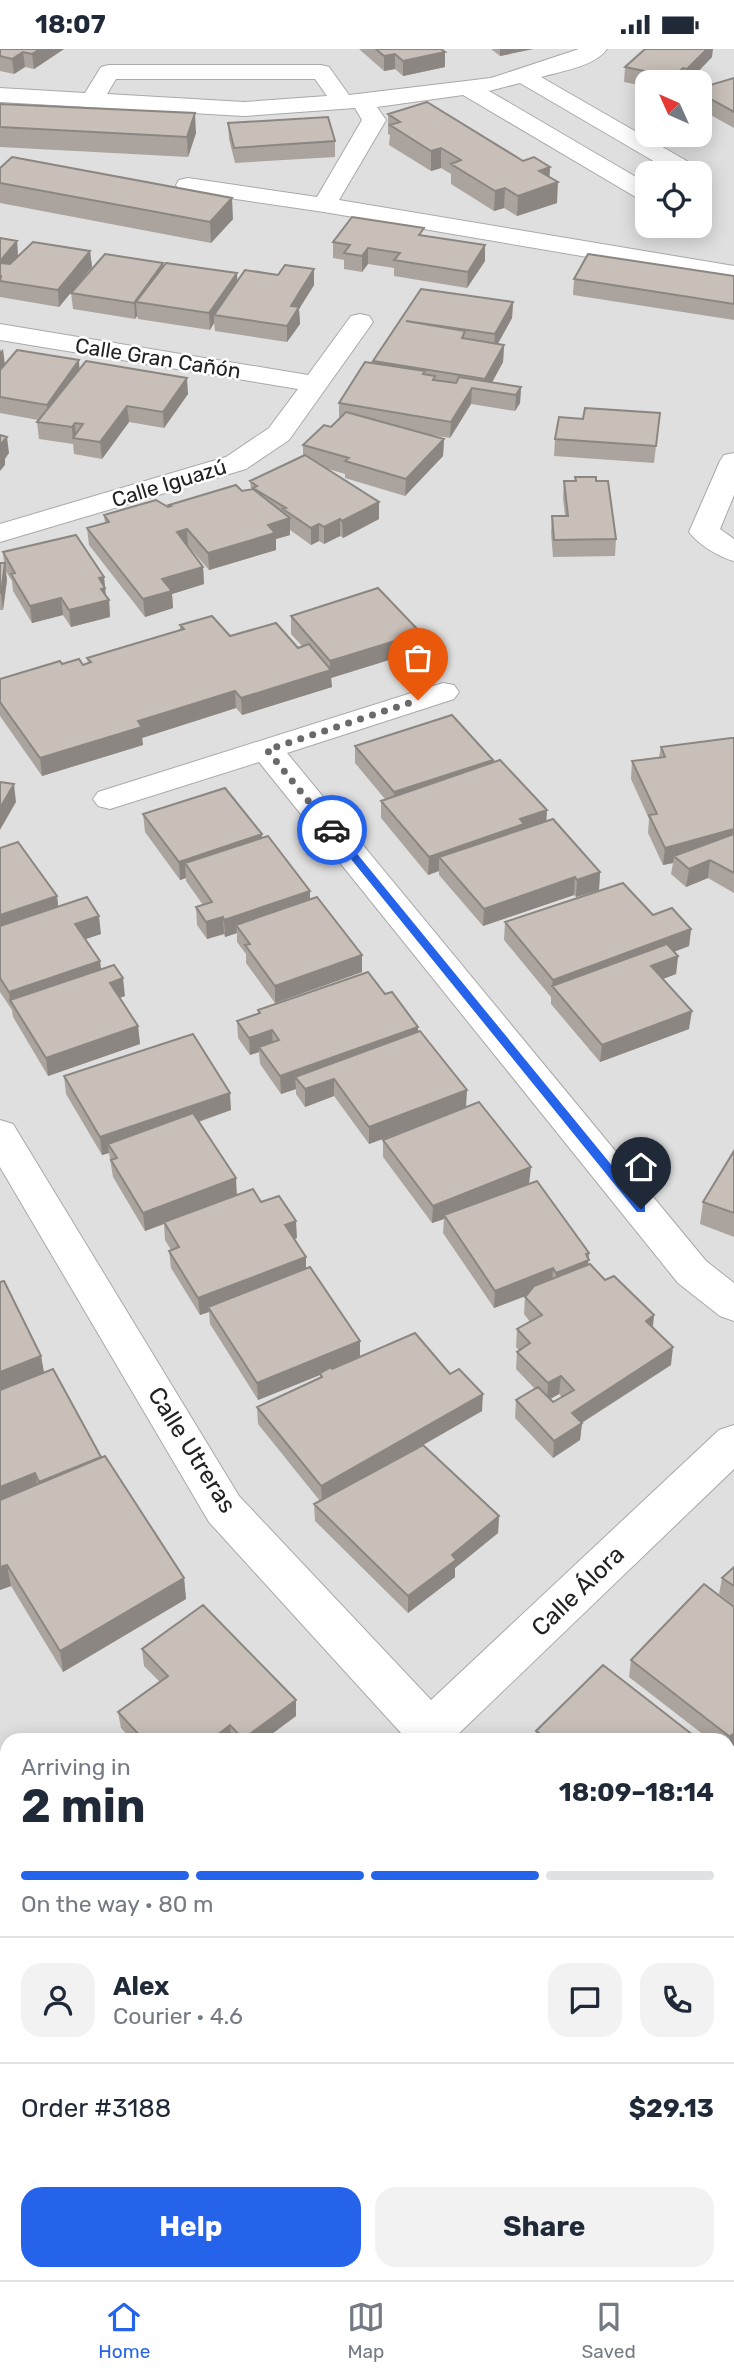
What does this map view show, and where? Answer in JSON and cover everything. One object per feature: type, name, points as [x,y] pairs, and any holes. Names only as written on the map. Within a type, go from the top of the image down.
[{"type":"street","points":[[0,95],[244,109],[353,101],[494,84],[574,59],[596,49]]},
{"type":"street","points":[[92,100],[108,72],[321,72],[374,120],[324,205]]},
{"type":"street","points":[[523,76],[670,161]]},
{"type":"street","points":[[467,88],[635,186]]},
{"type":"street","points":[[188,185],[324,205],[734,274]]},
{"type":"street","name":"Calle Iguazú","points":[[0,533],[236,463],[279,434],[360,322]]},
{"type":"street","name":"Calle Gran Cañón","points":[[0,332],[315,384]]},
{"type":"street","points":[[734,461],[704,532],[734,552]]},
{"type":"street","points":[[110,799],[443,692]]},
{"type":"street","points":[[267,750],[692,1272],[734,1305]]},
{"type":"street","name":"Calle Utreras","points":[[0,1134],[224,1509],[424,1733]]},
{"type":"street","name":"Calle Álora","points":[[428,1733],[734,1442]]},
{"type":"shaded area","points":[[0,49],[734,49],[734,1733],[0,1733]]},
{"type":"building","points":[[0,49],[40,49],[32,54],[23,52],[12,59],[0,56]]},
{"type":"building","points":[[376,49],[441,49],[445,52],[403,61],[395,54],[384,56]]},
{"type":"building","points":[[645,49],[707,49],[687,69],[639,70],[625,67]]},
{"type":"building","points":[[734,78],[734,112],[712,100],[712,84]]},
{"type":"building","points":[[427,102],[523,161],[534,157],[550,167],[539,171],[558,182],[518,196],[505,188],[495,191],[451,164],[461,160],[441,148],[431,151],[390,125],[400,122],[388,114]]},
{"type":"building","points":[[0,104],[195,113],[187,137],[0,127]]},
{"type":"building","points":[[328,117],[335,141],[234,148],[228,123]]},
{"type":"building","points":[[12,157],[232,198],[210,222],[0,183],[0,168]]},
{"type":"building","points":[[352,217],[424,228],[419,235],[485,245],[468,272],[394,260],[400,253],[368,248],[362,256],[344,253],[350,245],[333,242]]},
{"type":"building","points":[[0,238],[17,241],[0,261]]},
{"type":"building","points":[[33,242],[90,251],[58,290],[0,281],[0,263],[10,264]]},
{"type":"building","points":[[105,254],[163,263],[134,303],[71,293]]},
{"type":"building","points":[[588,254],[734,276],[734,304],[574,279]]},
{"type":"building","points":[[166,263],[237,273],[209,313],[136,302]]},
{"type":"building","points":[[285,265],[314,269],[291,306],[299,307],[287,326],[214,315],[245,270],[278,275]]},
{"type":"building","points":[[421,289],[513,302],[495,334],[406,321],[465,331],[462,338],[504,345],[485,379],[373,361]]},
{"type":"building","points":[[17,350],[79,360],[47,405],[0,397],[0,370]]},
{"type":"building","points":[[86,361],[187,378],[163,412],[127,406],[100,442],[73,438],[83,424],[75,423],[72,427],[37,422]]},
{"type":"building","points":[[365,362],[425,371],[423,374],[435,376],[433,380],[456,383],[459,377],[521,387],[516,395],[472,388],[451,422],[339,403]]},
{"type":"building","points":[[585,408],[660,413],[656,446],[555,439],[559,417],[583,419]]},
{"type":"building","points":[[346,412],[444,439],[406,479],[303,445],[324,425],[331,427]]},
{"type":"building","points":[[0,435],[7,437],[0,445]]},
{"type":"building","points":[[305,455],[379,502],[342,521],[340,519],[324,527],[319,524],[311,528],[283,509],[286,508],[253,488],[257,486],[250,481]]},
{"type":"building","points":[[575,477],[596,477],[596,481],[608,481],[616,539],[554,540],[552,516],[568,516],[564,481],[576,481]]},
{"type":"building","points":[[236,485],[242,491],[253,489],[290,518],[268,525],[275,533],[208,553],[187,529],[177,532],[203,567],[162,579],[172,591],[143,599],[87,528],[109,522],[104,515],[156,500],[168,507]]},
{"type":"building","points":[[76,535],[104,577],[99,578],[105,588],[101,589],[109,600],[69,610],[61,598],[30,606],[11,574],[15,573],[3,552]]},
{"type":"building","points":[[0,563],[5,563],[1,593],[0,593]]},
{"type":"building","points":[[378,588],[421,633],[330,661],[291,616]]},
{"type":"building","points":[[212,616],[230,636],[276,623],[298,648],[309,644],[331,670],[241,698],[235,691],[138,721],[142,727],[40,758],[0,702],[0,679],[60,661],[62,664],[79,659],[83,665],[91,662],[87,658],[184,629],[180,625]]},
{"type":"building","points":[[452,715],[493,760],[394,792],[355,746]]},
{"type":"building","points":[[734,738],[734,829],[665,848],[649,815],[657,814],[632,761],[665,757],[661,747]]},
{"type":"building","points":[[500,760],[547,810],[520,819],[524,824],[429,857],[381,801]]},
{"type":"building","points":[[0,782],[14,784],[0,808]]},
{"type":"building","points":[[225,788],[262,834],[179,862],[143,814]]},
{"type":"building","points":[[553,819],[600,872],[577,880],[575,877],[484,909],[439,857]]},
{"type":"building","points":[[734,834],[734,873],[710,860],[689,869],[674,856]]},
{"type":"building","points":[[268,836],[310,891],[224,920],[223,917],[206,922],[196,907],[212,902],[185,863]]},
{"type":"building","points":[[18,842],[57,896],[0,915],[0,848]]},
{"type":"building","points":[[623,883],[653,915],[672,908],[691,929],[553,980],[505,922]]},
{"type":"building","points":[[87,897],[99,916],[75,924],[100,961],[9,992],[0,978],[0,926]]},
{"type":"building","points":[[317,897],[362,955],[275,986],[245,945],[250,944],[236,925]]},
{"type":"building","points":[[667,944],[678,956],[651,966],[692,1011],[602,1045],[552,986]]},
{"type":"building","points":[[114,965],[123,978],[110,983],[138,1026],[46,1058],[10,1000]]},
{"type":"building","points":[[368,972],[385,994],[392,992],[418,1027],[280,1076],[259,1047],[279,1040],[272,1030],[249,1038],[237,1021],[260,1013],[258,1010]]},
{"type":"building","points":[[420,1031],[467,1090],[369,1127],[334,1079],[305,1089],[295,1077]]},
{"type":"building","points":[[193,1034],[230,1093],[100,1137],[64,1076]]},
{"type":"building","points":[[479,1102],[531,1167],[433,1206],[383,1140]]},
{"type":"building","points":[[193,1113],[236,1178],[143,1213],[111,1160],[117,1158],[108,1144]]},
{"type":"building","points":[[734,1151],[734,1213],[703,1202]]},
{"type":"building","points":[[537,1181],[589,1253],[586,1254],[589,1260],[556,1273],[553,1268],[495,1291],[444,1215]]},
{"type":"building","points":[[253,1189],[261,1202],[279,1196],[296,1221],[285,1225],[306,1257],[198,1298],[169,1251],[179,1247],[164,1222]]},
{"type":"building","points":[[590,1264],[605,1280],[614,1276],[654,1315],[646,1321],[673,1347],[572,1413],[582,1423],[554,1441],[516,1400],[538,1387],[553,1402],[574,1390],[561,1376],[548,1383],[517,1352],[530,1343],[517,1329],[542,1315],[525,1297],[534,1286]]},
{"type":"building","points":[[310,1267],[360,1341],[257,1383],[208,1307]]},
{"type":"building","points":[[4,1281],[41,1356],[0,1372],[0,1282]]},
{"type":"building","points":[[415,1333],[450,1374],[459,1369],[483,1394],[321,1486],[257,1407],[322,1377],[320,1373],[331,1367],[332,1369]]},
{"type":"building","points":[[53,1369],[101,1457],[39,1482],[35,1473],[0,1487],[0,1390]]},
{"type":"building","points":[[423,1445],[499,1516],[452,1555],[456,1560],[408,1596],[314,1504]]},
{"type":"building","points":[[105,1456],[184,1578],[60,1651],[7,1565],[0,1567],[0,1500]]},
{"type":"building","points":[[734,1567],[734,1586],[722,1578]]},
{"type":"building","points":[[704,1584],[734,1607],[734,1733],[725,1733],[631,1660]]},
{"type":"building","points":[[203,1605],[296,1700],[251,1733],[237,1733],[230,1725],[220,1733],[137,1733],[118,1712],[168,1676],[142,1649]]},
{"type":"building","points":[[603,1665],[690,1733],[539,1733],[536,1731]]},
{"type":"way so far","points":[[332,830],[267,750],[418,700]]},
{"type":"route","points":[[332,830],[641,1209]]}]
